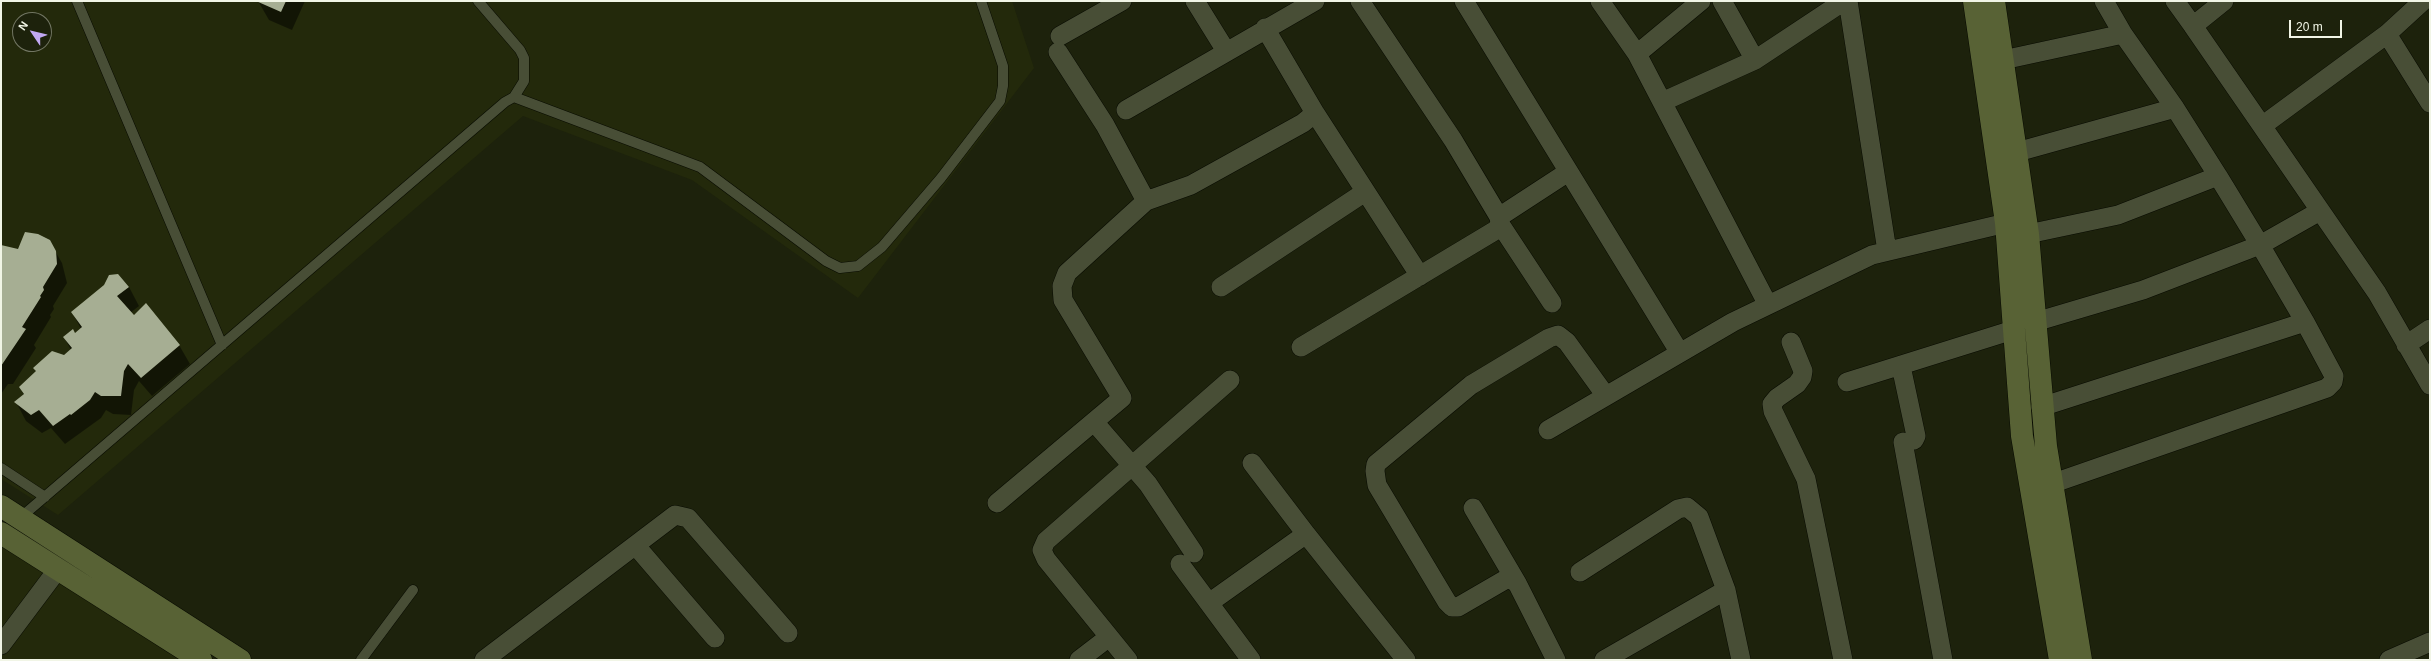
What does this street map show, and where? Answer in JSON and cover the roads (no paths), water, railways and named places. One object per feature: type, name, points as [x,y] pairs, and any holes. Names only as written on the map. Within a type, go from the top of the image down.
[{"type":"street","points":[[1122,1],[1059,44],[1146,201]]},
{"type":"street","points":[[1195,1],[1226,51]]},
{"type":"street","points":[[1126,110],[1265,28],[1315,1]]},
{"type":"street","points":[[1360,1],[1453,140],[1499,220],[1552,303]]},
{"type":"street","points":[[1464,1],[1680,353]]},
{"type":"street","points":[[1600,1],[1637,54],[1768,305]]},
{"type":"street","points":[[1637,54],[1701,1]]},
{"type":"street","points":[[1722,1],[1755,60]]},
{"type":"street","points":[[1662,102],[1755,60],[1844,1]]},
{"type":"street","points":[[1848,1],[1887,251]]},
{"type":"street","points":[[1974,1],[2006,223],[2022,436],[2060,660]]},
{"type":"street","points":[[1994,1],[2028,234],[2041,407],[2051,484],[2081,660]]},
{"type":"street","points":[[2051,484],[2327,388],[2333,382],[2334,376],[2305,322],[2218,176],[2175,108],[2123,34],[2104,1]]},
{"type":"street","points":[[2175,1],[2377,293],[2430,385]]},
{"type":"street","points":[[2193,26],[2224,1]]},
{"type":"street","points":[[2262,126],[2387,34],[2423,1]]},
{"type":"street","points":[[1265,28],[1315,113],[1420,276]]},
{"type":"street","points":[[2003,60],[2123,34]]},
{"type":"street","points":[[2387,34],[2430,103]]},
{"type":"street","points":[[2017,152],[2175,108]]},
{"type":"street","points":[[997,503],[1122,398],[1063,300],[1062,286],[1067,273],[1146,201],[1191,185],[1303,123],[1315,113]]},
{"type":"street","points":[[1301,347],[1496,230],[1499,220],[1568,172]]},
{"type":"street","points":[[2028,234],[2118,215],[2218,176]]},
{"type":"street","points":[[1221,287],[1366,192]]},
{"type":"street","points":[[2035,322],[2144,290],[2260,245],[2320,211]]},
{"type":"street","points":[[1548,430],[1680,353],[1768,305],[1872,255],[2006,223]]},
{"type":"street","points":[[2041,407],[2305,322]]},
{"type":"street","points":[[2406,345],[2430,329]]},
{"type":"street","points":[[1847,382],[2013,330]]},
{"type":"street","points":[[1517,583],[1508,578],[1458,607],[1452,607],[1377,485],[1375,471],[1376,464],[1471,385],[1549,338],[1558,335],[1567,342],[1606,396]]},
{"type":"street","points":[[1791,342],[1803,371],[1802,377],[1797,384],[1777,398],[1772,404],[1773,411],[1806,479],[1843,660]]},
{"type":"street","points":[[1901,366],[1916,436],[1909,441],[1943,660]]},
{"type":"street","points":[[1128,660],[1046,559],[1042,550],[1046,541],[1230,380]]},
{"type":"street","points":[[1095,422],[1131,466],[1148,484],[1209,603],[1251,660]]},
{"type":"street","points":[[1252,463],[1406,660]]},
{"type":"street","points":[[1,506],[240,660]]},
{"type":"street","points":[[1580,572],[1678,509],[1687,507],[1699,517],[1726,590],[1741,660]]},
{"type":"street","points":[[1473,508],[1517,583],[1556,660]]},
{"type":"street","points":[[489,659],[676,516],[688,518],[788,633]]},
{"type":"street","points":[[1,533],[201,660]]},
{"type":"street","points":[[1209,603],[1306,534]]},
{"type":"street","points":[[636,546],[715,638]]},
{"type":"street","points":[[1,645],[58,569]]},
{"type":"street","points":[[1604,660],[1726,590]]},
{"type":"street","points":[[1079,660],[1109,637]]},
{"type":"street","points":[[2389,660],[2430,642]]},
{"type":"lane","points":[[77,1],[222,345]]},
{"type":"lane","points":[[20,518],[505,102],[514,97],[524,81],[524,58],[520,50],[478,1]]},
{"type":"lane","points":[[514,97],[676,156],[700,167],[826,261],[840,268],[858,266],[882,247],[942,178],[1000,101],[1003,86],[1003,66],[981,1]]},
{"type":"lane","points":[[1,468],[45,497]]},
{"type":"lane","points":[[361,660],[413,590]]}]
